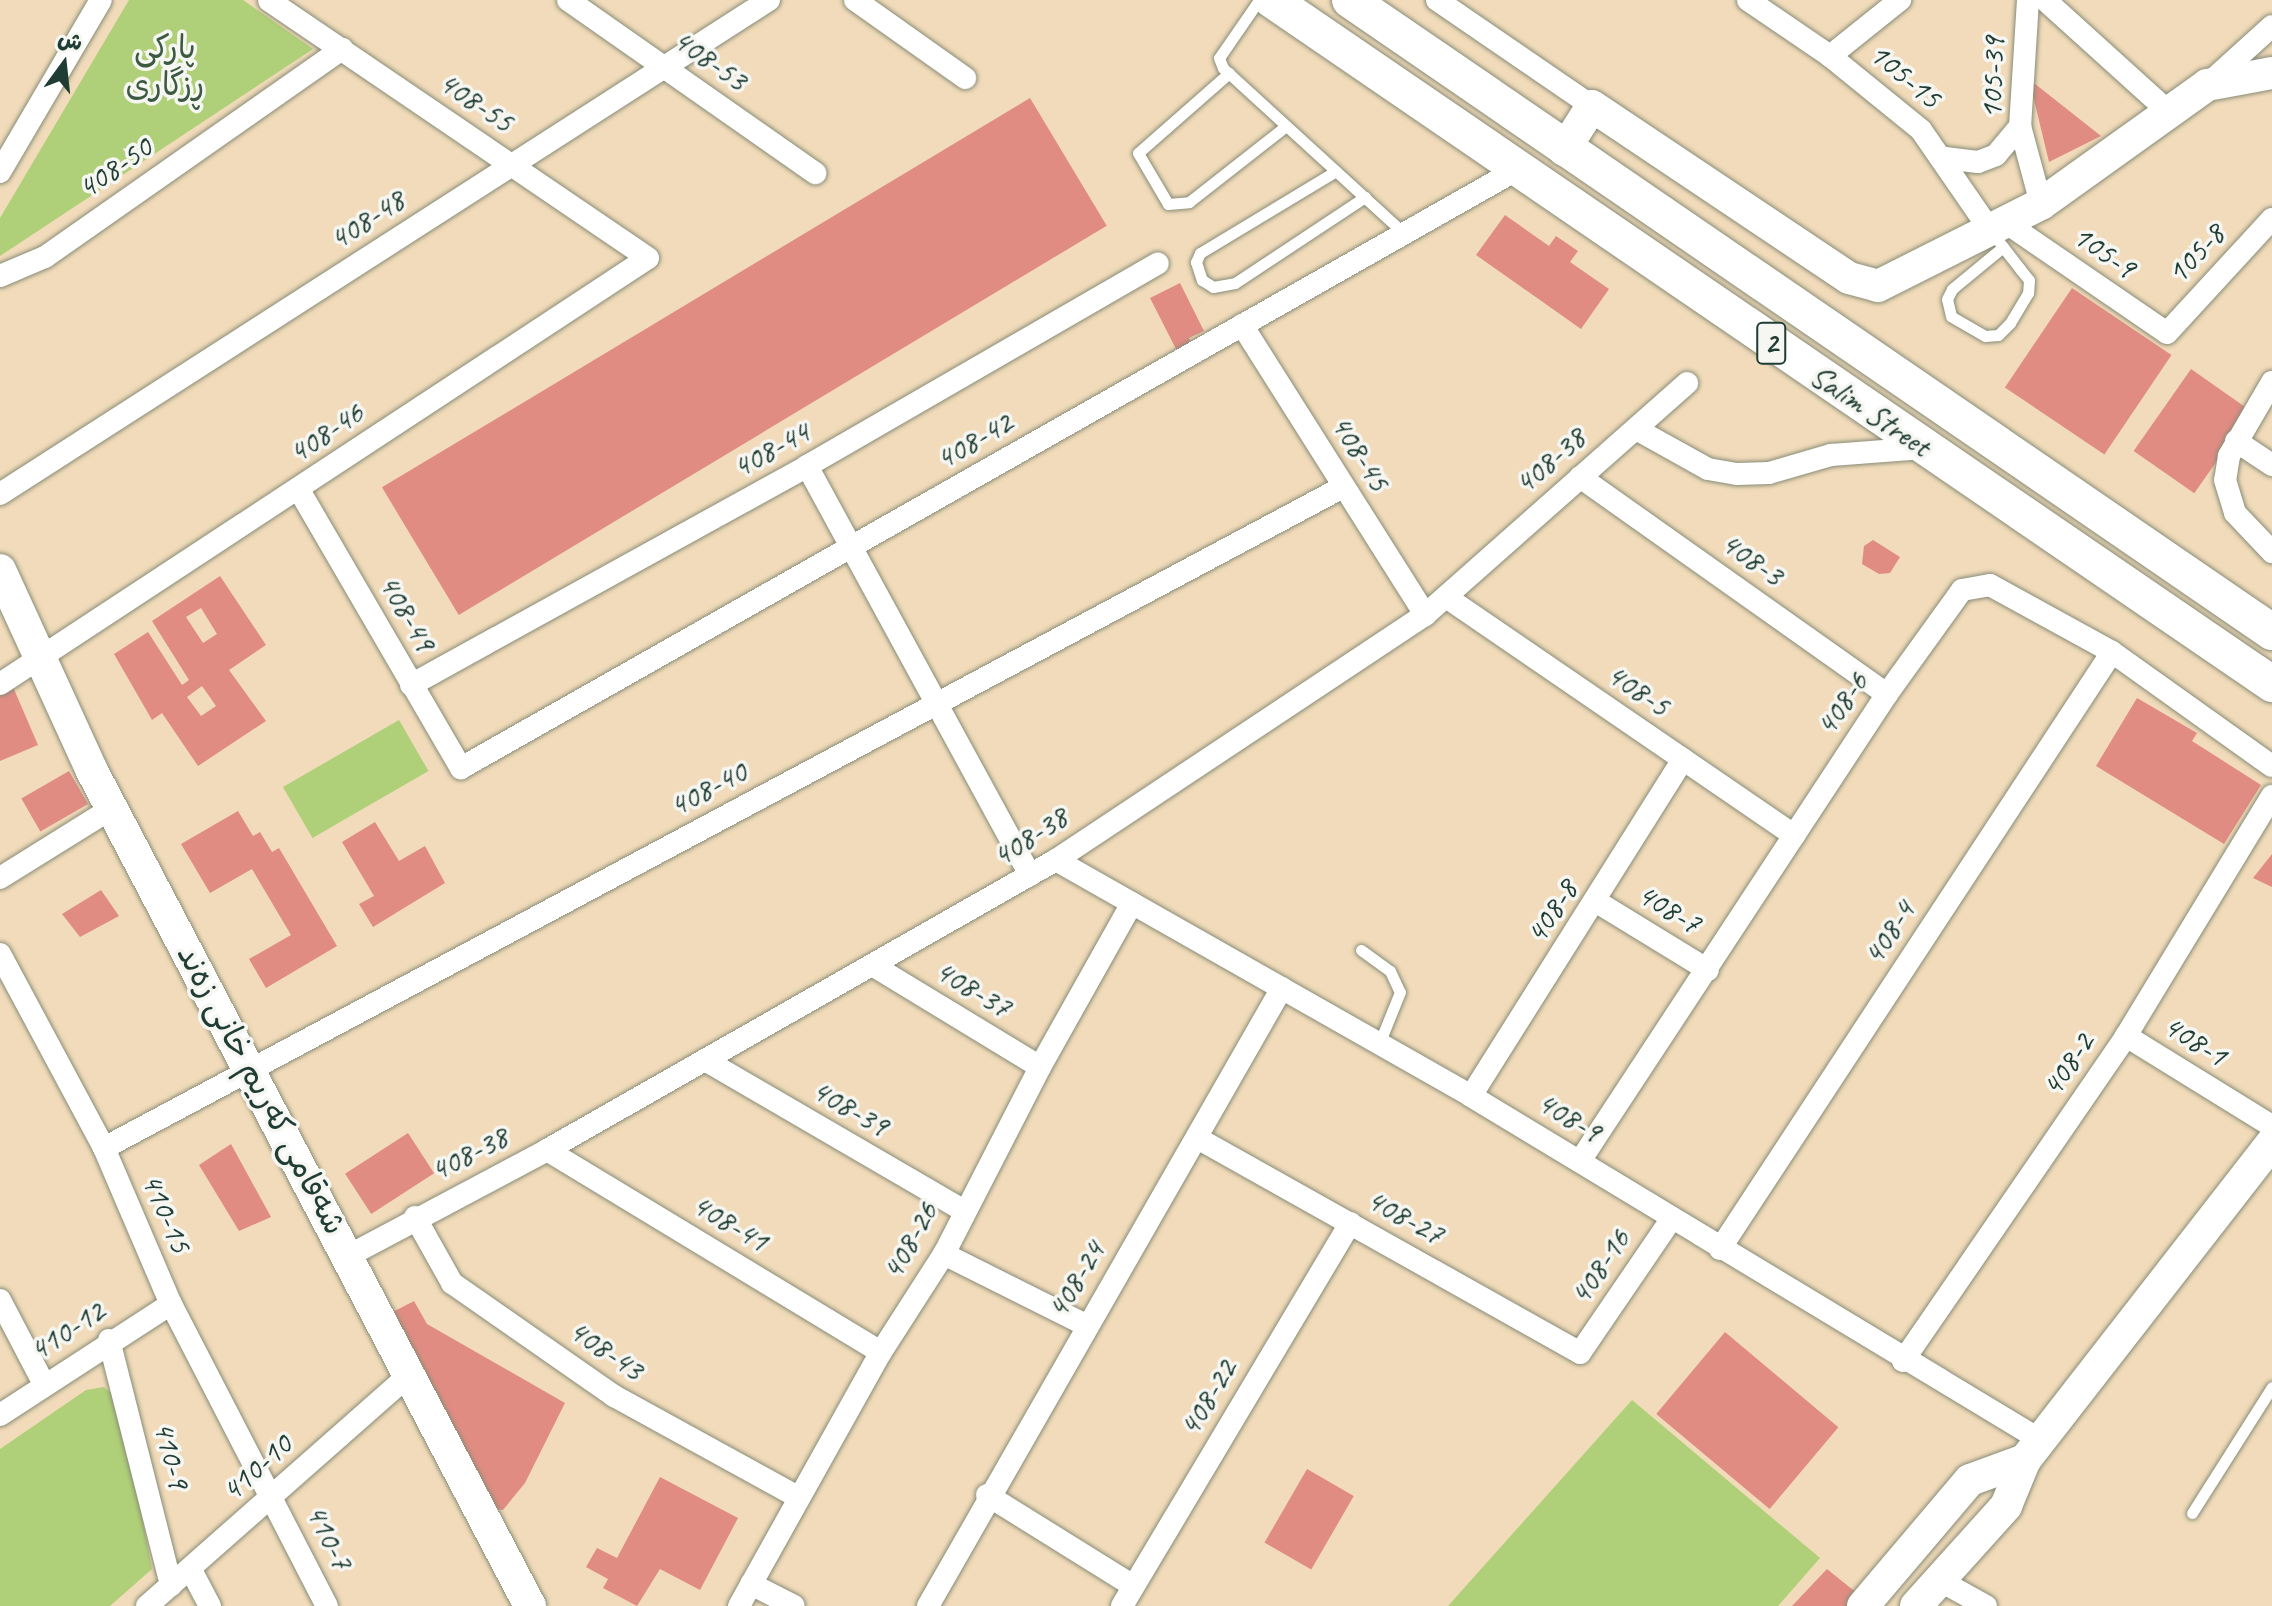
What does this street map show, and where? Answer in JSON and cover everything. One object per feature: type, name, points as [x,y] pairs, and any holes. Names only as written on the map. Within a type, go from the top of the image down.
[{"type":"main road","name":"Salim Street","points":[[1272,0],[2272,684]]},
{"type":"main road","name":"Salim Street","points":[[1350,0],[1564,150],[2272,632]]},
{"type":"street","points":[[0,172],[101,0]]},
{"type":"street","name":"408-55","points":[[269,0],[648,258]]},
{"type":"street","name":"408-53","points":[[568,0],[815,173]]},
{"type":"street","name":"408-48","points":[[0,494],[769,0]]},
{"type":"street","points":[[855,0],[965,78]]},
{"type":"street","points":[[1437,0],[1849,278],[1878,286],[2000,233],[2207,85],[2272,26]]},
{"type":"street","name":"105-15","points":[[1748,0],[1830,56],[1921,130],[2000,233]]},
{"type":"street","points":[[1830,56],[1900,0]]},
{"type":"street","name":"105-39","points":[[2028,0],[2020,126],[2041,204]]},
{"type":"street","points":[[2045,0],[2170,113]]},
{"type":"street","name":"408-50","points":[[0,276],[45,257],[342,49]]},
{"type":"street","points":[[2207,85],[2272,73]]},
{"type":"street","points":[[1564,150],[1592,106]]},
{"type":"street","points":[[1945,158],[1978,162],[1996,155],[2020,126]]},
{"type":"street","name":"408-42","points":[[461,768],[1518,169]]},
{"type":"street","name":"105-8","points":[[2167,333],[2272,219]]},
{"type":"street","name":"105-9","points":[[2000,233],[2167,333]]},
{"type":"street","name":"408-46","points":[[0,684],[648,258]]},
{"type":"street","name":"408-44","points":[[411,685],[807,466],[1158,263]]},
{"type":"street","name":"408-45","points":[[1242,325],[1425,615]]},
{"type":"street","points":[[2272,382],[2236,441],[2225,480],[2229,501],[2242,523],[2272,552]]},
{"type":"street","name":"408-38","points":[[348,1256],[415,1217],[547,1150],[1056,860],[1425,615],[1687,383]]},
{"type":"street","points":[[1636,429],[1708,469],[1737,474],[1769,473],[1831,455],[1924,448]]},
{"type":"street","points":[[2236,441],[2272,465]]},
{"type":"street","points":[[807,466],[1030,875]]},
{"type":"street","name":"408-3","points":[[1580,477],[1887,694]]},
{"type":"street","name":"408-40","points":[[104,1148],[1343,487]]},
{"type":"street","name":"408-49","points":[[299,490],[461,768]]},
{"type":"street","name":"شەقامی کەریم خانی زەند","points":[[0,570],[39,659],[114,807],[530,1606]]},
{"type":"street","name":"408-6","points":[[1580,1161],[1887,694],[1962,590],[1990,585],[2112,652],[2272,766]]},
{"type":"street","name":"408-5","points":[[1446,597],[1794,835]]},
{"type":"street","name":"408-4","points":[[1720,1249],[2112,652]]},
{"type":"street","name":"408-8","points":[[1471,1096],[1597,902],[1683,759]]},
{"type":"street","name":"408-2","points":[[1903,1361],[2126,1036],[2272,796]]},
{"type":"street","points":[[0,878],[114,807]]},
{"type":"street","name":"408-9","points":[[1056,860],[1580,1161],[1903,1361],[2034,1450]]},
{"type":"street","name":"408-7","points":[[1597,902],[1708,970]]},
{"type":"street","name":"408-26","points":[[739,1606],[881,1352],[944,1254],[1040,1067],[1132,903]]},
{"type":"street","name":"410-15","points":[[0,954],[104,1148],[171,1304],[273,1497]]},
{"type":"street","name":"408-37","points":[[874,966],[1040,1067]]},
{"type":"street","name":"408-24","points":[[928,1606],[987,1495],[1199,1139],[1282,988]]},
{"type":"street","name":"408-1","points":[[2126,1036],[2272,1126]]},
{"type":"street","name":"408-39","points":[[705,1060],[964,1211]]},
{"type":"street","name":"408-27","points":[[1199,1139],[1580,1353]]},
{"type":"street","points":[[1916,1606],[1937,1579],[2006,1506],[2034,1450],[2272,1143]]},
{"type":"street","name":"408-41","points":[[547,1150],[881,1352]]},
{"type":"street","name":"408-43","points":[[415,1217],[452,1283],[614,1396],[798,1497]]},
{"type":"street","name":"408-16","points":[[1580,1353],[1672,1218]]},
{"type":"street","name":"408-22","points":[[1122,1606],[1350,1223]]},
{"type":"street","points":[[944,1254],[1086,1325]]},
{"type":"street","points":[[0,1300],[44,1384]]},
{"type":"street","name":"410-12","points":[[0,1415],[109,1340],[171,1304]]},
{"type":"street","name":"410-9","points":[[109,1340],[171,1585]]},
{"type":"street","name":"410-10","points":[[147,1606],[408,1376]]},
{"type":"street","points":[[1863,1606],[1970,1480],[2034,1450]]},
{"type":"street","points":[[987,1495],[1133,1586]]},
{"type":"street","name":"410-7","points":[[273,1497],[327,1606]]},
{"type":"street","points":[[191,1570],[210,1606]]},
{"type":"street","points":[[1937,1579],[1986,1606]]},
{"type":"street","points":[[751,1584],[794,1606]]},
{"type":"lane","points":[[1259,0],[1219,58],[1229,73],[1404,233]]},
{"type":"lane","points":[[1229,73],[1138,153],[1168,204],[1189,202],[1286,126]]},
{"type":"lane","points":[[1336,171],[1200,253],[1196,262],[1202,280],[1213,287],[1235,283],[1365,197]]},
{"type":"lane","points":[[2000,233],[2029,280],[2028,293],[2010,323],[1998,335],[1985,336],[1951,316],[1947,299],[2000,233]]},
{"type":"lane","points":[[1361,950],[1390,971],[1400,992],[1379,1044]]},
{"type":"lane","points":[[2192,1513],[2272,1387]]},
{"type":"green space","name":"پارکی ڕزگاری","points":[[129,0],[243,0],[313,49],[0,256],[0,218]]},
{"type":"green space","points":[[399,720],[429,771],[312,838],[283,787]]},
{"type":"green space","points":[[104,1387],[120,1401],[152,1569],[110,1606],[0,1606],[0,1449],[86,1390]]},
{"type":"green space","points":[[1632,1400],[1820,1558],[1778,1606],[1448,1606]]},
{"type":"building","points":[[2029,79],[2101,136],[2049,162]]},
{"type":"building","points":[[1030,98],[1107,226],[459,615],[382,487]]},
{"type":"building","points":[[1505,215],[1549,246],[1556,236],[1578,251],[1570,262],[1609,289],[1581,329],[1476,255]]},
{"type":"building","points":[[1180,283],[1204,331],[1189,338],[1194,348],[1179,355],[1150,298]]},
{"type":"building","points":[[2072,288],[2171,355],[2104,455],[2005,387]]},
{"type":"building","points":[[2191,369],[2252,411],[2194,493],[2134,451]]},
{"type":"building","points":[[1873,540],[1900,557],[1890,573],[1879,574],[1862,564],[1864,546]]},
{"type":"building","points":[[220,576],[266,645],[229,670],[266,721],[198,766],[162,713],[152,720],[114,654],[148,632],[182,685],[189,680],[152,621]],"holes":[[[201,608],[217,634],[203,643],[186,617]],[[202,686],[216,706],[201,716],[187,697]]]},
{"type":"building","points":[[13,687],[38,745],[0,761],[0,695]]},
{"type":"building","points":[[2137,698],[2197,733],[2192,741],[2261,785],[2224,844],[2096,766]]},
{"type":"building","points":[[69,771],[88,804],[40,831],[21,798]]},
{"type":"building","points":[[238,811],[253,836],[260,832],[272,852],[279,848],[337,946],[266,988],[249,959],[291,935],[252,869],[210,893],[181,844]]},
{"type":"building","points":[[375,822],[399,861],[425,846],[445,883],[373,927],[359,904],[374,896],[342,842]]},
{"type":"building","points":[[2272,854],[2272,887],[2253,878]]},
{"type":"building","points":[[101,890],[119,916],[80,937],[62,914]]},
{"type":"building","points":[[408,1133],[434,1173],[371,1214],[345,1174]]},
{"type":"building","points":[[231,1144],[271,1217],[239,1231],[199,1165]]},
{"type":"building","points":[[414,1301],[427,1324],[565,1403],[525,1483],[503,1510],[488,1508],[387,1315]]},
{"type":"building","points":[[1725,1332],[1838,1427],[1770,1509],[1656,1414]]},
{"type":"building","points":[[1307,1469],[1354,1496],[1311,1570],[1264,1543]]},
{"type":"building","points":[[660,1477],[738,1518],[700,1590],[660,1569],[637,1606],[603,1588],[608,1579],[586,1567],[597,1548],[617,1558]]},
{"type":"building","points":[[1827,1569],[1858,1594],[1846,1606],[1792,1606]]}]
